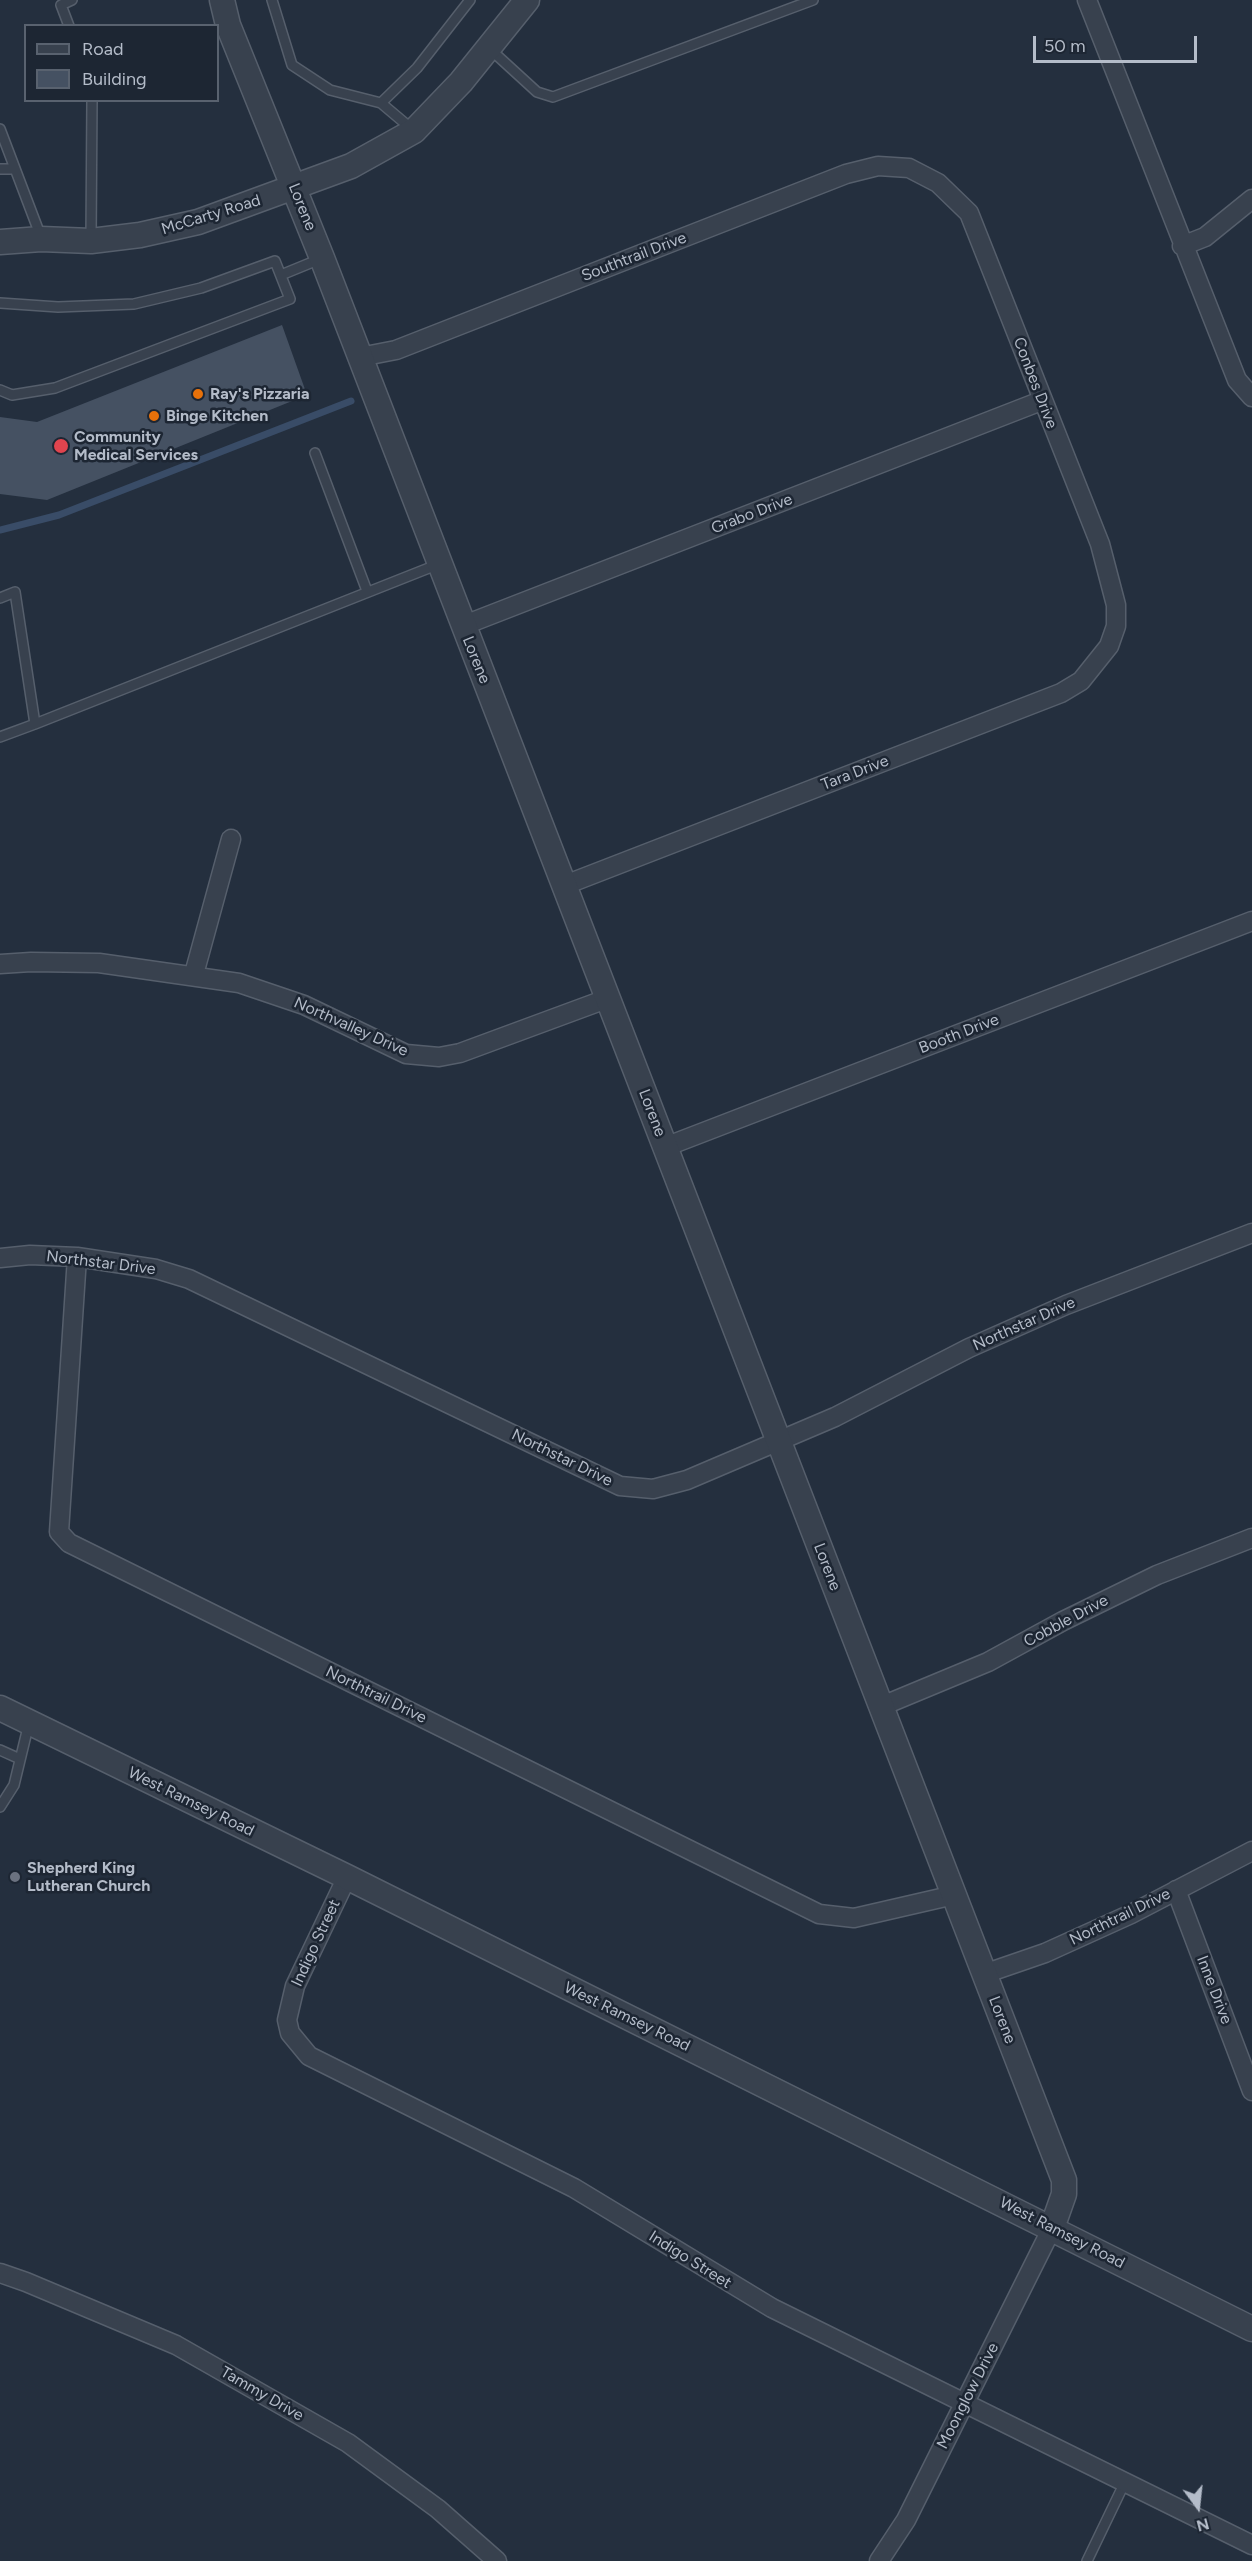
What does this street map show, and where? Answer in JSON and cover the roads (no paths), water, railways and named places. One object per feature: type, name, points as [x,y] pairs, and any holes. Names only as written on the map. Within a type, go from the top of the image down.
[{"type":"street","name":"Lorene","points":[[222,0],[228,25],[322,258],[462,626],[609,998],[777,1440],[1064,2180],[1064,2194],[1052,2228]]},
{"type":"street","name":"McCarty Road","points":[[0,242],[41,239],[91,241],[140,235],[198,222],[351,166],[414,131],[527,0]]},
{"type":"street","points":[[1087,0],[1182,246],[1237,380],[1252,397]]},
{"type":"street","name":"Southtrail Drive","points":[[360,357],[396,350],[846,174],[878,166],[909,168]]},
{"type":"street","name":"Conbes Drive","points":[[909,168],[938,183],[969,213],[1041,401],[1100,544],[1116,604],[1116,626]]},
{"type":"street","points":[[1182,246],[1205,237],[1252,199]]},
{"type":"street","name":"Grabo Drive","points":[[462,626],[1041,401]]},
{"type":"street","name":"Tara Drive","points":[[565,885],[1061,693],[1081,681],[1094,668],[1109,646],[1116,626]]},
{"type":"street","points":[[194,974],[231,839]]},
{"type":"street","name":"Booth Drive","points":[[665,1147],[1252,921]]},
{"type":"street","name":"Northvalley Drive","points":[[0,964],[99,963],[194,974],[239,983],[304,1005],[406,1054],[439,1057],[460,1053],[609,998]]},
{"type":"street","name":"Northstar Drive","points":[[0,1258],[30,1255],[77,1257],[156,1269],[189,1279],[620,1486],[653,1488],[687,1480],[777,1440],[835,1418],[969,1348],[1066,1305],[1252,1233]]},
{"type":"street","name":"Northtrail Drive","points":[[77,1257],[59,1532],[69,1543],[819,1914],[854,1918],[954,1895]]},
{"type":"street","name":"Cobble Drive","points":[[882,1706],[988,1662],[1063,1621],[1157,1575],[1252,1538]]},
{"type":"street","name":"West Ramsey Road","points":[[0,1708],[347,1877],[1252,2329]]},
{"type":"street","name":"Northtrail Drive","points":[[984,1974],[1045,1953],[1131,1914],[1252,1851]]},
{"type":"street","name":"Indigo Street","points":[[347,1877],[295,1986],[287,2020],[290,2033],[309,2056],[574,2188],[753,2298],[1252,2545]]},
{"type":"street","name":"Inne Drive","points":[[1176,1890],[1252,2091]]},
{"type":"street","name":"Moonglow Drive","points":[[879,2561],[906,2520],[1052,2228]]},
{"type":"street","name":"Tammy Drive","points":[[0,2273],[176,2345],[348,2443],[438,2509],[497,2561]]},
{"type":"lane","points":[[68,24],[61,5],[72,0]]},
{"type":"lane","points":[[272,0],[292,65],[330,90],[381,103],[414,131]]},
{"type":"lane","points":[[381,103],[417,68],[470,0]]},
{"type":"lane","points":[[488,47],[537,92],[553,97],[813,0]]},
{"type":"lane","points":[[91,241],[92,102]]},
{"type":"lane","points":[[0,129],[41,239]]},
{"type":"lane","points":[[0,169],[15,169]]},
{"type":"lane","points":[[281,275],[322,258]]},
{"type":"lane","points":[[0,303],[58,307],[134,304],[201,288],[275,261],[290,299],[55,388],[12,395],[0,390]]},
{"type":"lane","points":[[315,453],[367,591]]},
{"type":"lane","points":[[0,737],[110,696],[439,564]]},
{"type":"lane","points":[[0,598],[15,592],[35,724]]},
{"type":"lane","points":[[0,1807],[14,1785],[29,1722]]},
{"type":"lane","points":[[0,1750],[20,1760]]},
{"type":"lane","points":[[1087,2561],[1125,2482]]},
{"type":"waterway","points":[[0,530],[59,515],[351,401]]},
{"type":"place","name":"Ray's Pizzaria","points":[[198,394]]},
{"type":"place","name":"Binge Kitchen","points":[[154,416]]},
{"type":"place","name":"Community Medical Services","points":[[61,446]]},
{"type":"place","name":"Shepherd King Lutheran Church","points":[[15,1877]]}]
